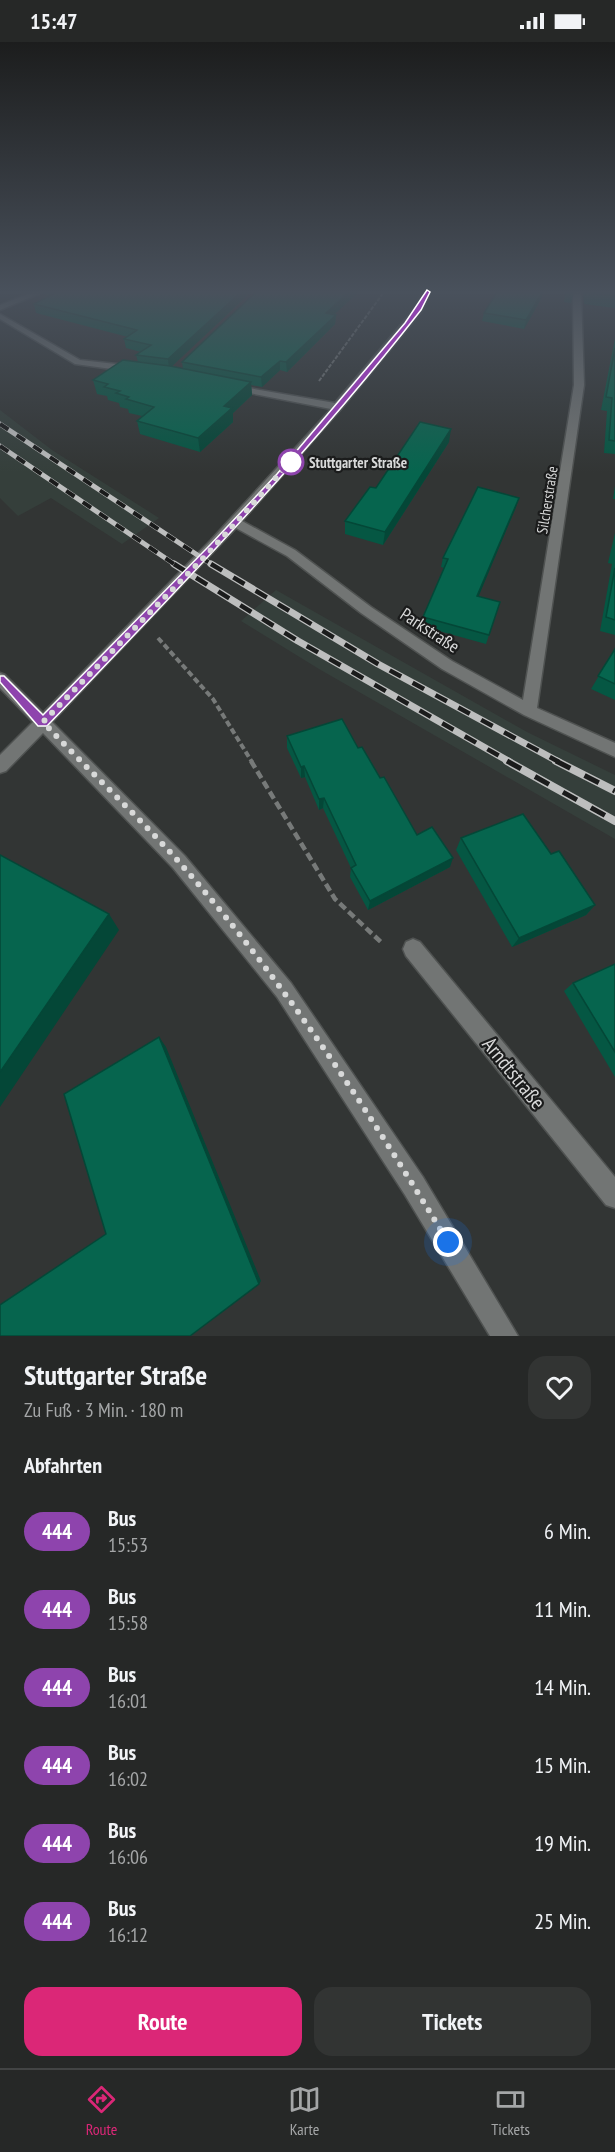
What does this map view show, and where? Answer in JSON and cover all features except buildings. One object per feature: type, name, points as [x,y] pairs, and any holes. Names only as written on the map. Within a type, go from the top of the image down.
[{"type":"street","points":[[62,352],[78,362],[148,371]]},
{"type":"street","points":[[0,766],[236,523],[383,352]]},
{"type":"street","name":"Silcherstraße","points":[[529,711],[579,385],[578,352]]},
{"type":"street","points":[[227,385],[338,407]]},
{"type":"street","name":"Parkstraße","points":[[236,523],[291,553],[366,610],[447,665],[529,711],[615,750]]},
{"type":"street","points":[[0,679],[178,861],[284,990],[414,1186],[505,1336]]},
{"type":"street","name":"Arndtstraße","points":[[413,949],[615,1196]]},
{"type":"path","points":[[305,401],[340,352]]},
{"type":"path","points":[[143,620],[213,699],[335,899],[385,945],[413,949]]},
{"type":"shaded area","points":[[0,410],[52,450],[159,518],[122,544],[51,498],[18,516],[0,498]]},
{"type":"shaded area","points":[[276,590],[527,732],[615,775],[615,839],[319,669],[241,621]]},
{"type":"railway","points":[[0,424],[214,566]]},
{"type":"railway","points":[[0,446],[175,564]]},
{"type":"railway","points":[[175,564],[298,641],[510,762]]},
{"type":"railway","points":[[211,564],[378,664],[559,762]]},
{"type":"railway","points":[[507,761],[615,821]]},
{"type":"railway","points":[[556,761],[615,791]]},
{"type":"bus line","name":"444","points":[[0,679],[43,722],[213,548],[280,475],[384,352]]},
{"type":"place","name":"Stuttgarter Straße","points":[[291,462]]},
{"type":"route","points":[[291,462],[294,458],[213,548],[43,722],[178,861],[284,990],[414,1186],[448,1242]]}]
